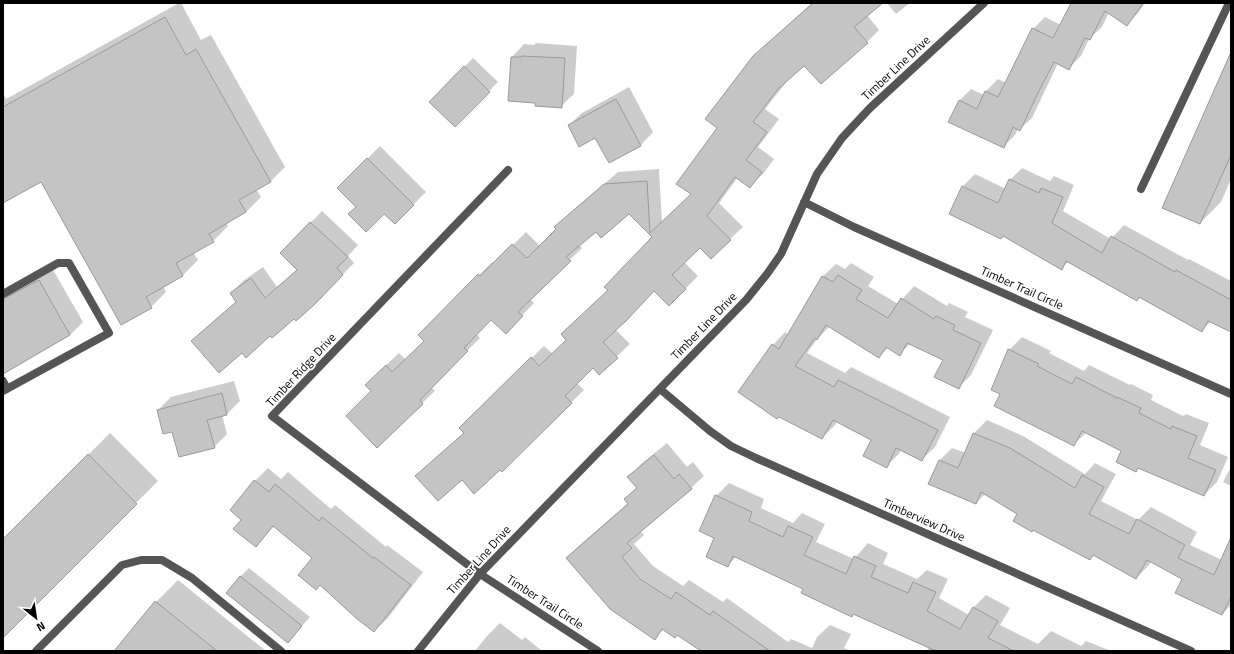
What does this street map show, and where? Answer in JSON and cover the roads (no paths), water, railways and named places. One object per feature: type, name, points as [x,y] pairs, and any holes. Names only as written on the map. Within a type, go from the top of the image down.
[{"type":"street","name":"Timber Line Drive","points":[[418,651],[480,574],[746,300],[781,254],[817,174],[842,138],[870,108],[984,3]]},
{"type":"street","points":[[1141,189],[1229,3]]},
{"type":"street","name":"Timber Ridge Drive","points":[[480,574],[272,416],[508,170]]},
{"type":"street","name":"Timber Trail Circle","points":[[804,202],[854,227],[1231,394]]},
{"type":"street","points":[[3,294],[58,262],[69,262],[109,333],[5,390],[3,381]]},
{"type":"street","name":"Timberview Drive","points":[[660,389],[710,432],[731,446],[1191,651]]},
{"type":"street","points":[[36,651],[122,565],[141,560],[162,560],[192,578],[281,651]]},
{"type":"street","name":"Timber Trail Circle","points":[[480,574],[598,651]]}]
